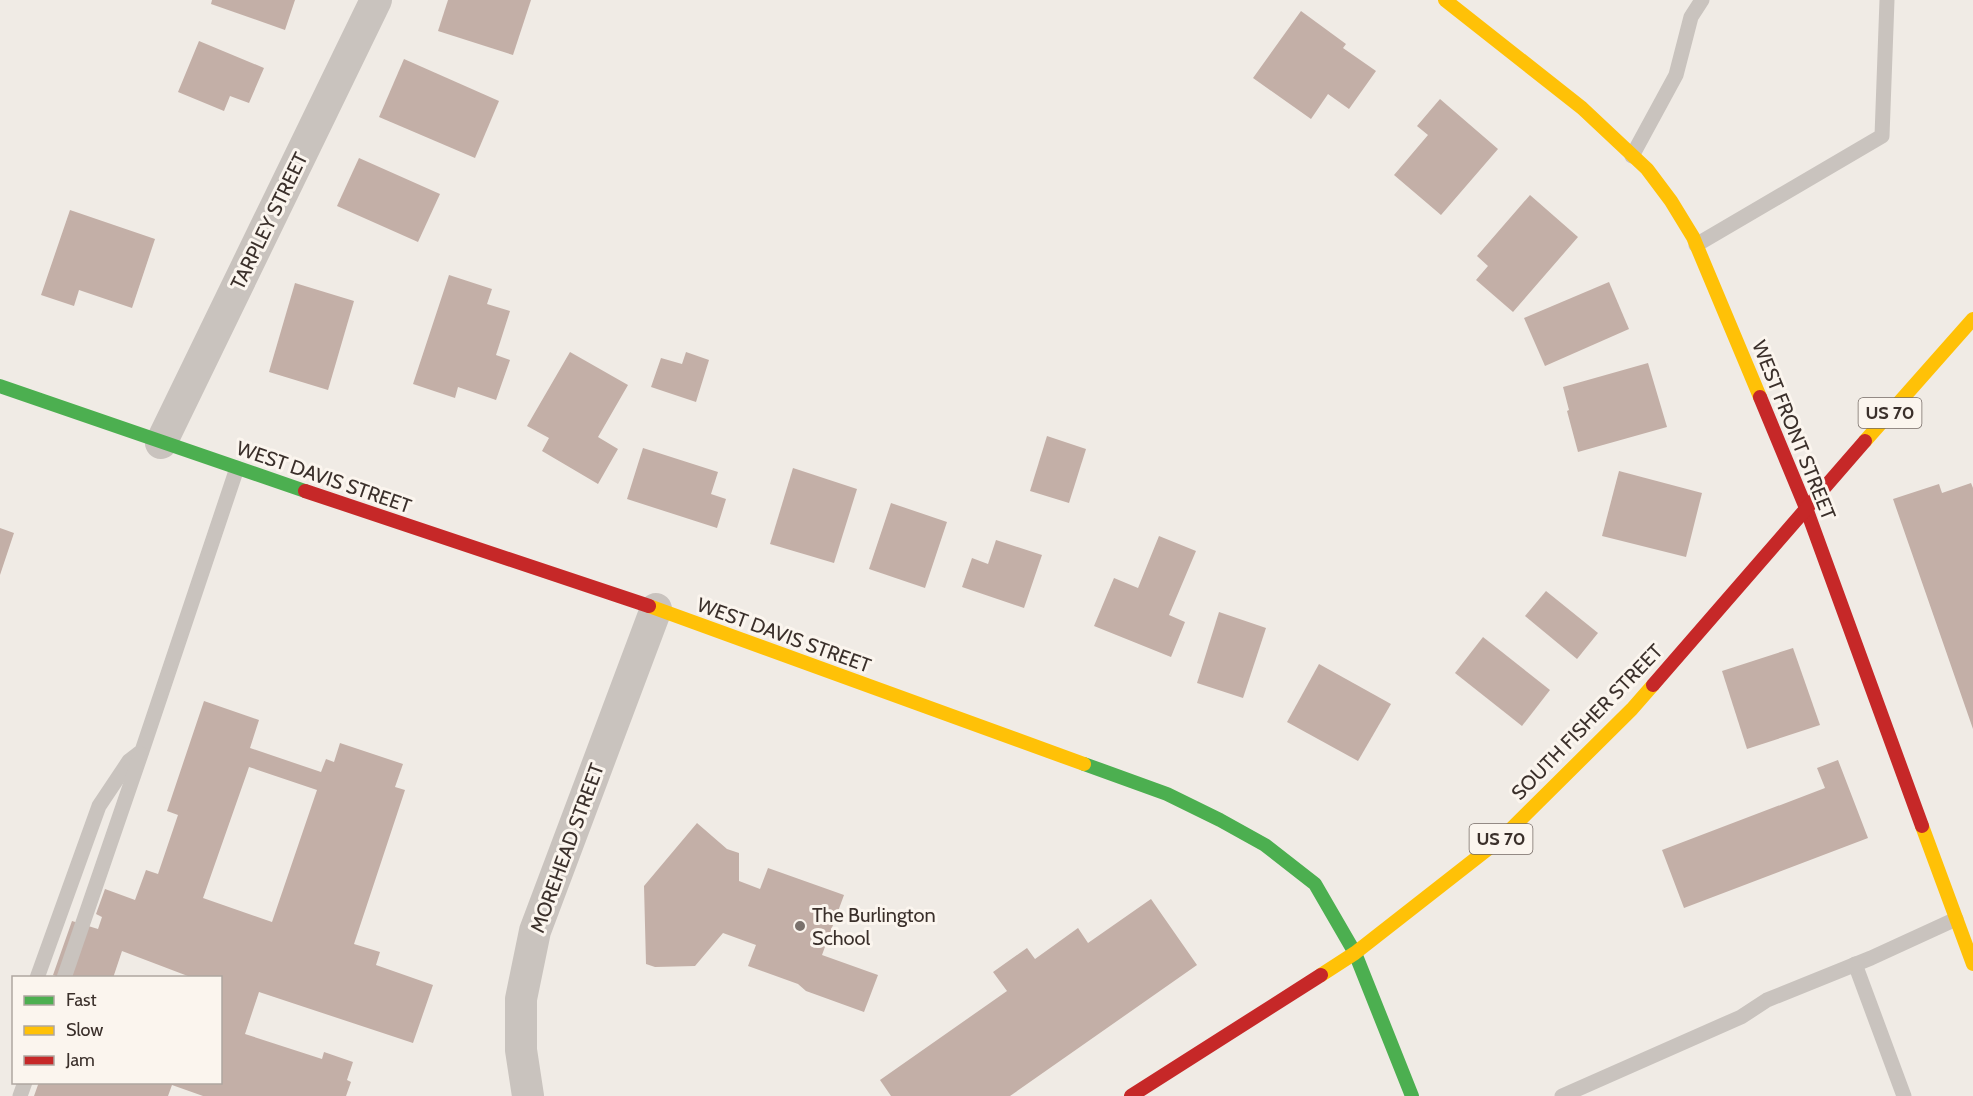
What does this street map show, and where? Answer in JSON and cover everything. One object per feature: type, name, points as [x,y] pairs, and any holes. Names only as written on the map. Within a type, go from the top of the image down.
[{"type":"street","name":"TARPLEY STREET","points":[[161,443],[376,0]]},
{"type":"street","name":"WEST FRONT STREET","points":[[1446,0],[1582,108],[1647,169],[1671,201],[1696,245],[1806,508],[1973,964]]},
{"type":"street","name":"SOUTH FISHER STREET","points":[[1131,1096],[1355,953],[1502,838],[1632,709],[1973,319]]},
{"type":"street","name":"WEST DAVIS STREET","points":[[0,386],[161,443],[656,609],[1167,794],[1210,815],[1264,845],[1315,884],[1355,953],[1412,1096]]},
{"type":"street","name":"MOREHEAD STREET","points":[[528,1096],[520,1050],[521,999],[535,931],[656,609]]},
{"type":"lane","points":[[1632,156],[1676,75],[1691,17],[1702,0]]},
{"type":"lane","points":[[1696,245],[1882,136],[1887,0]]},
{"type":"lane","points":[[65,976],[237,468]]},
{"type":"lane","points":[[38,976],[99,806],[129,761],[142,751]]},
{"type":"lane","points":[[1562,1096],[1741,1017],[1767,1000],[1956,919]]},
{"type":"lane","points":[[1855,964],[1904,1096]]},
{"type":"building","points":[[212,0],[295,0],[285,30],[211,4]]},
{"type":"building","points":[[448,0],[531,0],[513,55],[438,31]]},
{"type":"building","points":[[1301,11],[1346,44],[1343,48],[1376,71],[1349,109],[1328,94],[1311,119],[1253,78]]},
{"type":"building","points":[[199,41],[264,68],[249,103],[230,96],[224,111],[178,92]]},
{"type":"building","points":[[404,59],[499,101],[475,158],[379,117]]},
{"type":"building","points":[[1440,99],[1498,149],[1441,215],[1394,175],[1428,135],[1417,126]]},
{"type":"building","points":[[359,158],[440,194],[418,242],[337,206]]},
{"type":"building","points":[[1530,195],[1578,237],[1513,312],[1476,280],[1488,266],[1477,256]]},
{"type":"building","points":[[70,210],[155,239],[132,308],[79,290],[74,306],[41,295]]},
{"type":"building","points":[[449,275],[492,289],[487,304],[510,311],[496,355],[510,360],[496,400],[458,387],[455,398],[413,384]]},
{"type":"building","points":[[1609,282],[1629,329],[1545,366],[1524,318]]},
{"type":"building","points":[[295,283],[354,301],[328,390],[269,372]]},
{"type":"building","points":[[570,352],[628,385],[598,437],[618,449],[598,484],[542,451],[549,438],[527,426]]},
{"type":"building","points":[[686,352],[709,360],[696,402],[651,387],[661,358],[682,364]]},
{"type":"building","points":[[1648,363],[1667,427],[1578,452],[1563,387]]},
{"type":"building","points":[[1047,436],[1086,449],[1069,503],[1030,491]]},
{"type":"building","points":[[643,448],[718,472],[711,494],[726,499],[717,528],[627,499]]},
{"type":"building","points":[[793,468],[857,489],[834,563],[770,544]]},
{"type":"building","points":[[1619,471],[1702,493],[1686,557],[1602,536]]},
{"type":"building","points":[[1971,483],[1973,488],[1973,729],[1893,499],[1939,484],[1942,493]]},
{"type":"building","points":[[891,503],[947,522],[925,588],[869,569]]},
{"type":"building","points":[[0,528],[14,533],[0,575]]},
{"type":"building","points":[[1159,536],[1196,551],[1169,615],[1185,622],[1171,657],[1094,626],[1114,578],[1138,588]]},
{"type":"building","points":[[996,540],[1042,555],[1024,608],[962,587],[972,558],[988,564]]},
{"type":"building","points":[[1546,591],[1598,633],[1577,659],[1525,616]]},
{"type":"building","points":[[1219,612],[1266,628],[1243,698],[1197,683]]},
{"type":"building","points":[[1483,637],[1550,690],[1522,726],[1455,673]]},
{"type":"building","points":[[1793,648],[1820,725],[1747,749],[1722,671]]},
{"type":"building","points":[[1319,664],[1391,704],[1358,761],[1287,722]]},
{"type":"building","points":[[204,701],[259,720],[250,748],[321,772],[326,759],[334,762],[340,743],[403,764],[395,787],[405,790],[354,944],[380,952],[376,965],[433,985],[413,1043],[259,992],[245,1034],[322,1059],[324,1052],[353,1062],[347,1080],[351,1082],[346,1096],[203,1096],[172,1085],[168,1096],[34,1096],[38,1084],[222,1084],[222,976],[188,976],[122,951],[114,976],[53,975],[72,921],[98,929],[102,917],[96,914],[105,889],[135,900],[146,870],[158,874],[178,815],[167,811]],"holes":[[[249,767],[317,790],[272,922],[203,898]]]},
{"type":"building","points":[[1838,760],[1868,838],[1684,908],[1662,850],[1825,788],[1817,768]]},
{"type":"building","points":[[697,823],[727,849],[739,853],[739,881],[760,889],[768,868],[844,895],[822,955],[878,975],[864,1012],[806,991],[798,984],[748,966],[756,945],[723,933],[695,966],[655,967],[646,964],[644,886]]},
{"type":"building","points":[[1151,899],[1197,965],[1010,1096],[891,1096],[880,1080],[1007,991],[993,972],[1027,948],[1035,959],[1078,928],[1088,943]]},
{"type":"traffic: fast","points":[[0,386],[305,491]]},
{"type":"traffic: fast","points":[[1084,764],[1167,794],[1220,820],[1265,845],[1315,884],[1355,953],[1412,1096]]},
{"type":"traffic: slow","points":[[1445,0],[1582,108],[1647,169],[1671,201],[1693,237],[1760,397]]},
{"type":"traffic: slow","points":[[1865,441],[1973,319]]},
{"type":"traffic: slow","points":[[649,606],[1084,764]]},
{"type":"traffic: slow","points":[[1321,975],[1355,953],[1502,838],[1632,709],[1653,685]]},
{"type":"traffic: slow","points":[[1922,826],[1973,964]]},
{"type":"traffic: jam","points":[[1760,397],[1806,508],[1922,826]]},
{"type":"traffic: jam","points":[[1653,685],[1865,441]]},
{"type":"traffic: jam","points":[[305,491],[649,606]]},
{"type":"traffic: jam","points":[[1131,1096],[1321,975]]},
{"type":"place","name":"The Burlington School","points":[[800,926]]}]
